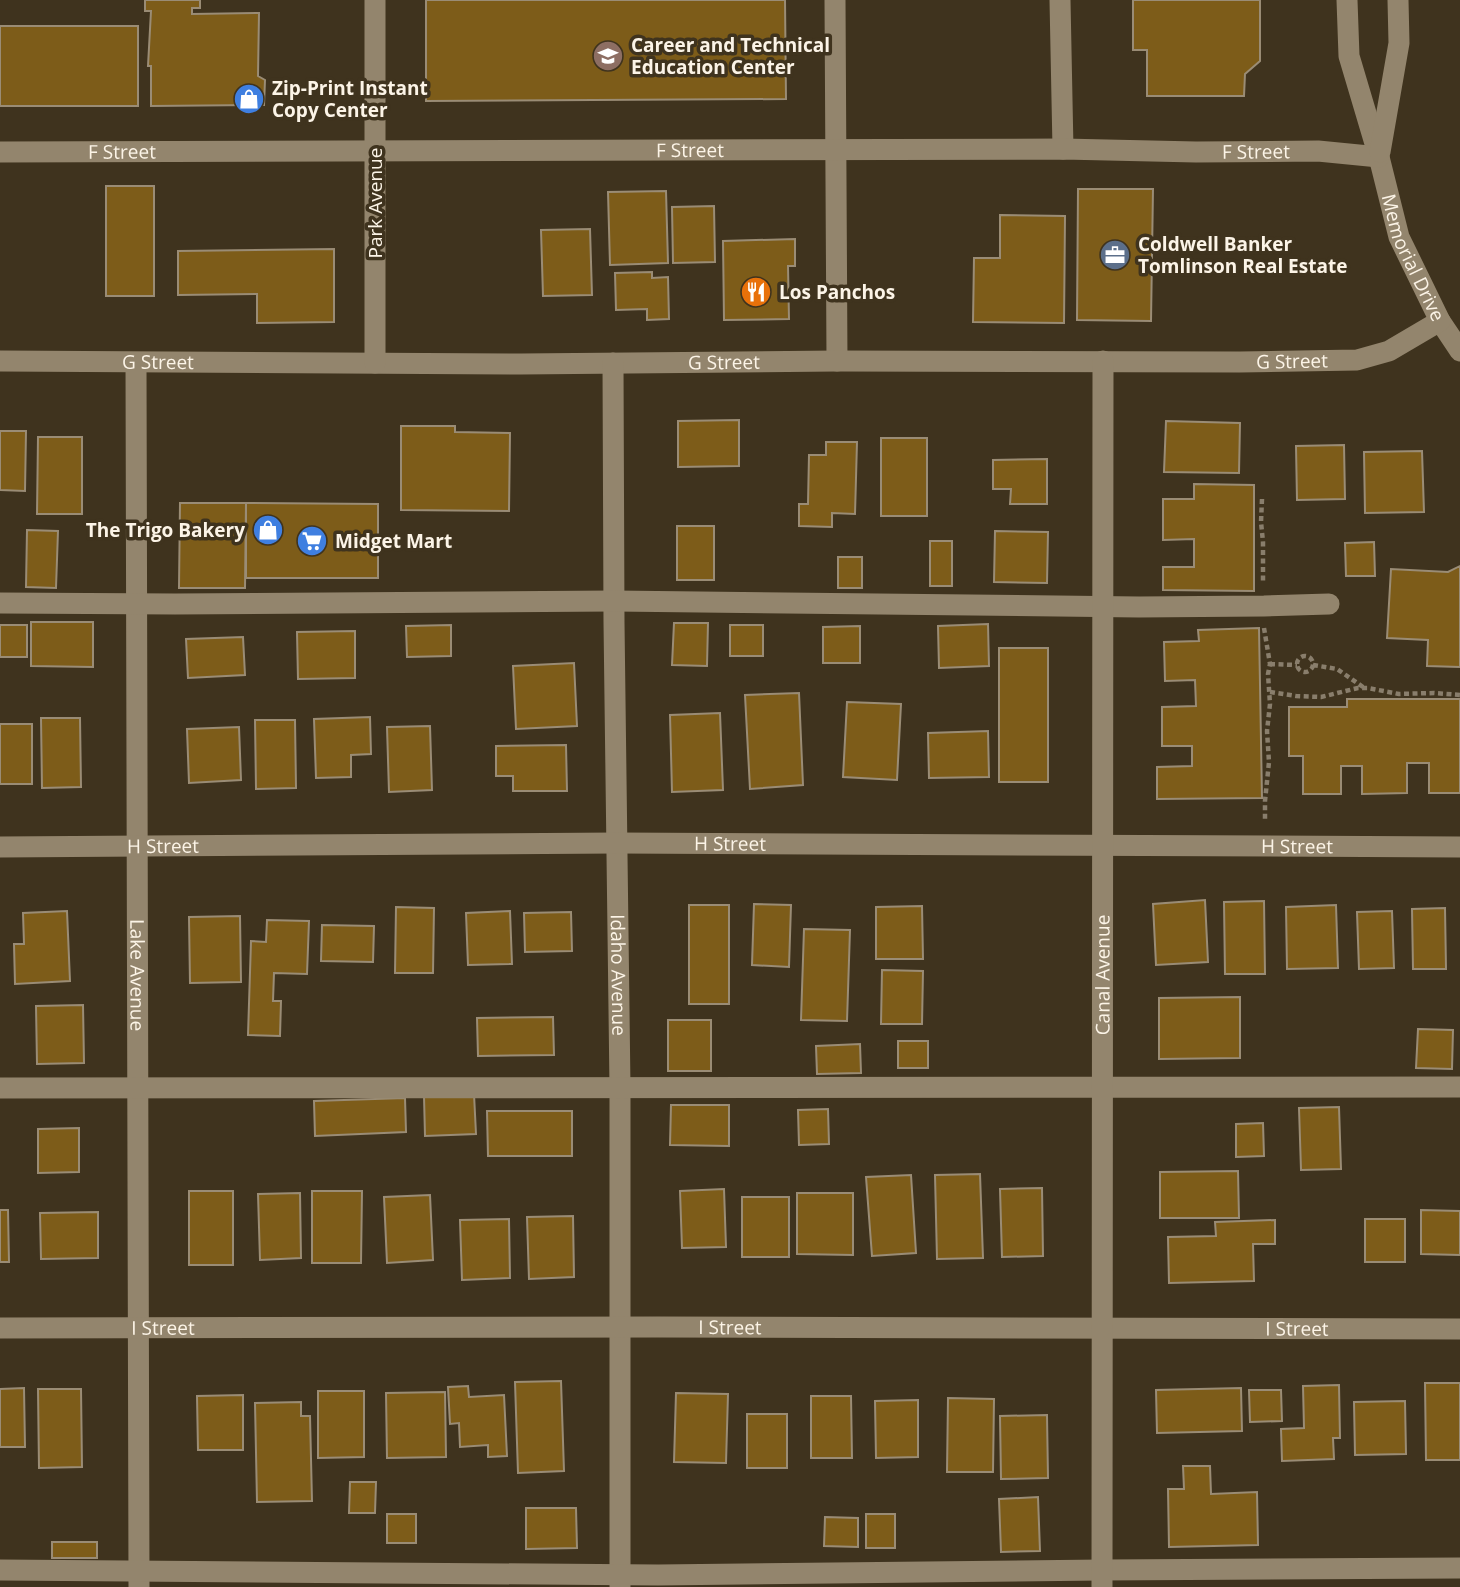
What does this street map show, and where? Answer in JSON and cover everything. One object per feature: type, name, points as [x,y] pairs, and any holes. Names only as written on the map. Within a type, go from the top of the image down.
[{"type":"street","name":"Park Avenue","points":[[375,363],[376,0]]},
{"type":"street","points":[[835,0],[837,361]]},
{"type":"street","points":[[1060,0],[1063,149]]},
{"type":"street","name":"Memorial Drive","points":[[1347,0],[1349,56],[1399,237],[1440,321],[1460,351]]},
{"type":"street","name":"Memorial Drive","points":[[1379,157],[1399,43],[1398,0]]},
{"type":"street","name":"F Street","points":[[0,152],[1063,149],[1318,151],[1379,157]]},
{"type":"street","name":"G Street","points":[[0,361],[613,363],[1357,360],[1389,351],[1440,321]]},
{"type":"street","name":"Canal Avenue","points":[[1102,1578],[1103,361]]},
{"type":"street","name":"Lake Avenue","points":[[136,363],[139,1579]]},
{"type":"street","name":"Idaho Avenue","points":[[613,363],[620,1088],[620,1581]]},
{"type":"street","points":[[0,603],[614,601],[1103,606],[1329,604]]},
{"type":"street","name":"H Street","points":[[0,847],[617,843],[1460,847]]},
{"type":"street","points":[[0,1088],[1460,1087]]},
{"type":"street","name":"I Street","points":[[0,1328],[1460,1329]]},
{"type":"street","points":[[0,1570],[139,1579],[620,1581],[1102,1578],[1460,1568]]},
{"type":"path","points":[[1262,499],[1262,588]]},
{"type":"path","points":[[1264,626],[1270,664],[1270,704],[1266,740],[1269,780],[1265,822]]},
{"type":"path","points":[[1305,657],[1311,660],[1312,665],[1306,673],[1300,671],[1297,664],[1298,660],[1305,657]]},
{"type":"path","points":[[1270,664],[1297,664]]},
{"type":"path","points":[[1312,665],[1337,668],[1364,688]]},
{"type":"path","points":[[1269,692],[1321,696],[1364,688],[1399,694],[1460,695]]},
{"type":"building","points":[[145,0],[200,0],[200,8],[192,8],[192,14],[259,13],[258,76],[265,80],[264,105],[151,106],[151,66],[148,66],[151,11],[145,11]]},
{"type":"building","name":"Career and Technical Education Center","points":[[426,0],[785,0],[786,99],[426,101]]},
{"type":"building","points":[[1133,0],[1260,0],[1260,61],[1245,74],[1244,96],[1147,96],[1147,50],[1133,50]]},
{"type":"building","points":[[0,26],[138,26],[138,106],[0,106]]},
{"type":"building","points":[[106,186],[154,186],[154,296],[106,296]]},
{"type":"building","name":"Coldwell Banker Tomlinson Real Estate","points":[[1078,189],[1153,189],[1151,321],[1077,320]]},
{"type":"building","points":[[666,191],[668,263],[610,265],[608,192]]},
{"type":"building","points":[[714,206],[715,262],[673,263],[672,207]]},
{"type":"building","points":[[1000,215],[1065,216],[1064,323],[973,322],[974,258],[1000,258]]},
{"type":"building","points":[[590,229],[592,295],[543,296],[541,230]]},
{"type":"building","name":"Los Panchos","points":[[795,239],[795,266],[788,266],[789,319],[724,320],[723,241]]},
{"type":"building","points":[[334,249],[334,322],[257,323],[257,294],[178,295],[178,251]]},
{"type":"building","points":[[652,272],[652,278],[668,277],[669,319],[647,320],[647,309],[616,310],[615,273]]},
{"type":"building","points":[[739,420],[739,466],[678,467],[678,421]]},
{"type":"building","points":[[1166,421],[1240,423],[1239,473],[1164,472]]},
{"type":"building","points":[[401,426],[455,426],[455,432],[510,433],[509,511],[401,510]]},
{"type":"building","points":[[0,431],[26,431],[25,491],[0,490]]},
{"type":"building","points":[[38,437],[82,437],[82,514],[37,514]]},
{"type":"building","points":[[881,438],[927,438],[927,516],[881,516]]},
{"type":"building","points":[[826,442],[857,442],[855,514],[832,513],[832,527],[799,526],[799,504],[808,504],[809,455],[826,455]]},
{"type":"building","points":[[1344,445],[1345,499],[1297,500],[1296,446]]},
{"type":"building","points":[[1422,451],[1424,512],[1365,513],[1364,452]]},
{"type":"building","points":[[1047,459],[1047,504],[1010,504],[1011,489],[993,489],[993,460]]},
{"type":"building","points":[[1194,484],[1254,485],[1254,591],[1163,590],[1163,567],[1194,567],[1194,539],[1163,540],[1163,499],[1194,499]]},
{"type":"building","points":[[180,503],[246,503],[245,588],[179,588]]},
{"type":"building","name":"Midget Mart","points":[[246,503],[378,504],[378,578],[246,578]]},
{"type":"building","points":[[677,526],[714,526],[714,580],[677,580]]},
{"type":"building","points":[[27,530],[58,531],[56,588],[26,587]]},
{"type":"building","points":[[995,531],[1048,532],[1047,583],[994,582]]},
{"type":"building","points":[[930,541],[952,541],[952,586],[930,586]]},
{"type":"building","points":[[1374,542],[1375,576],[1346,576],[1345,543]]},
{"type":"building","points":[[838,557],[862,557],[862,588],[838,588]]},
{"type":"building","points":[[1460,566],[1460,667],[1427,666],[1428,640],[1387,638],[1391,569],[1448,572]]},
{"type":"building","points":[[31,622],[93,622],[93,667],[31,666]]},
{"type":"building","points":[[674,623],[708,623],[707,666],[672,665]]},
{"type":"building","points":[[988,624],[989,666],[939,668],[938,626]]},
{"type":"building","points":[[0,625],[27,625],[27,657],[0,657]]},
{"type":"building","points":[[451,625],[451,656],[407,657],[406,626]]},
{"type":"building","points":[[730,625],[763,625],[763,656],[730,656]]},
{"type":"building","points":[[860,626],[860,663],[823,663],[823,627]]},
{"type":"building","points":[[1259,628],[1262,798],[1157,799],[1157,767],[1192,766],[1192,746],[1162,746],[1162,707],[1196,706],[1195,680],[1165,681],[1164,642],[1199,641],[1198,630]]},
{"type":"building","points":[[355,631],[355,678],[298,679],[297,632]]},
{"type":"building","points":[[243,637],[245,675],[188,678],[186,639]]},
{"type":"building","points":[[999,648],[1048,648],[1048,782],[999,782]]},
{"type":"building","points":[[574,663],[577,726],[516,729],[513,666]]},
{"type":"building","points":[[799,693],[803,785],[750,789],[745,695]]},
{"type":"building","points":[[1347,699],[1460,699],[1460,793],[1429,793],[1429,763],[1407,763],[1407,793],[1362,794],[1362,766],[1341,766],[1341,794],[1303,794],[1303,756],[1289,756],[1289,707],[1347,707]]},
{"type":"building","points":[[847,702],[901,704],[897,780],[843,777]]},
{"type":"building","points":[[720,713],[723,790],[672,792],[670,715]]},
{"type":"building","points":[[370,717],[371,754],[351,755],[351,777],[316,778],[314,719]]},
{"type":"building","points":[[41,718],[80,718],[81,787],[42,788]]},
{"type":"building","points":[[255,720],[295,720],[296,788],[256,789]]},
{"type":"building","points":[[0,724],[32,724],[32,784],[0,784]]},
{"type":"building","points":[[430,726],[432,790],[389,792],[387,727]]},
{"type":"building","points":[[239,727],[241,780],[189,783],[187,729]]},
{"type":"building","points":[[988,731],[989,777],[929,778],[928,733]]},
{"type":"building","points":[[566,745],[567,791],[513,791],[513,776],[496,776],[496,746]]},
{"type":"building","points":[[1205,900],[1208,962],[1156,965],[1153,904]]},
{"type":"building","points":[[1264,901],[1265,974],[1225,974],[1224,902]]},
{"type":"building","points":[[754,904],[791,905],[789,967],[752,965]]},
{"type":"building","points":[[689,905],[729,905],[729,1004],[689,1004]]},
{"type":"building","points":[[1336,905],[1338,968],[1287,969],[1286,907]]},
{"type":"building","points":[[922,906],[923,959],[876,959],[876,907]]},
{"type":"building","points":[[396,907],[434,908],[433,973],[395,973]]},
{"type":"building","points":[[1445,908],[1446,969],[1413,969],[1412,909]]},
{"type":"building","points":[[67,911],[70,981],[15,984],[14,944],[24,944],[23,913]]},
{"type":"building","points":[[510,911],[512,964],[468,965],[466,913]]},
{"type":"building","points":[[1392,911],[1394,968],[1359,969],[1357,912]]},
{"type":"building","points":[[571,912],[572,951],[525,952],[524,913]]},
{"type":"building","points":[[240,916],[241,982],[190,983],[189,917]]},
{"type":"building","points":[[267,920],[309,921],[307,974],[274,973],[273,1001],[281,1001],[280,1036],[248,1035],[251,941],[266,942]]},
{"type":"building","points":[[322,925],[374,926],[373,962],[321,961]]},
{"type":"building","points":[[804,929],[850,930],[847,1021],[801,1020]]},
{"type":"building","points":[[882,970],[923,971],[922,1024],[881,1024]]},
{"type":"building","points":[[1240,997],[1240,1058],[1159,1059],[1159,998]]},
{"type":"building","points":[[83,1005],[84,1063],[37,1064],[36,1006]]},
{"type":"building","points":[[553,1017],[554,1055],[478,1056],[477,1018]]},
{"type":"building","points":[[668,1020],[711,1020],[711,1071],[668,1071]]},
{"type":"building","points":[[1418,1029],[1453,1030],[1452,1069],[1416,1068]]},
{"type":"building","points":[[898,1041],[928,1041],[928,1068],[898,1068]]},
{"type":"building","points":[[860,1044],[861,1073],[817,1074],[816,1046]]},
{"type":"building","points":[[474,1094],[476,1134],[425,1136],[424,1096]]},
{"type":"building","points":[[405,1098],[406,1132],[315,1136],[314,1101]]},
{"type":"building","points":[[671,1105],[729,1105],[729,1146],[670,1145]]},
{"type":"building","points":[[1339,1107],[1341,1169],[1301,1170],[1299,1108]]},
{"type":"building","points":[[828,1109],[829,1144],[799,1145],[798,1110]]},
{"type":"building","points":[[487,1111],[572,1111],[572,1156],[488,1156]]},
{"type":"building","points":[[1263,1123],[1264,1156],[1236,1157],[1236,1124]]},
{"type":"building","points":[[79,1128],[79,1172],[38,1173],[38,1129]]},
{"type":"building","points":[[1238,1171],[1239,1218],[1160,1218],[1160,1172]]},
{"type":"building","points":[[980,1174],[983,1258],[937,1259],[935,1175]]},
{"type":"building","points":[[911,1175],[916,1253],[872,1256],[866,1177]]},
{"type":"building","points":[[1042,1188],[1043,1256],[1002,1257],[1000,1189]]},
{"type":"building","points":[[724,1189],[726,1247],[682,1248],[680,1191]]},
{"type":"building","points":[[189,1191],[233,1191],[233,1265],[189,1265]]},
{"type":"building","points":[[312,1191],[362,1191],[361,1263],[312,1263]]},
{"type":"building","points":[[300,1193],[301,1258],[260,1260],[258,1194]]},
{"type":"building","points":[[797,1193],[853,1193],[853,1255],[797,1254]]},
{"type":"building","points":[[430,1195],[433,1260],[387,1263],[384,1197]]},
{"type":"building","points":[[742,1197],[789,1197],[789,1257],[742,1257]]},
{"type":"building","points":[[0,1210],[8,1210],[9,1262],[0,1262]]},
{"type":"building","points":[[1421,1210],[1460,1211],[1460,1255],[1421,1254]]},
{"type":"building","points":[[98,1212],[98,1258],[41,1259],[40,1213]]},
{"type":"building","points":[[573,1216],[574,1277],[529,1279],[527,1217]]},
{"type":"building","points":[[509,1219],[510,1278],[462,1280],[460,1220]]},
{"type":"building","points":[[1365,1219],[1405,1219],[1405,1262],[1365,1262]]},
{"type":"building","points":[[1275,1220],[1275,1244],[1253,1244],[1254,1281],[1169,1283],[1168,1237],[1216,1236],[1215,1222]]},
{"type":"building","points":[[561,1381],[564,1471],[518,1473],[515,1382]]},
{"type":"building","points":[[1425,1383],[1460,1383],[1460,1460],[1426,1460]]},
{"type":"building","points":[[1339,1385],[1340,1438],[1333,1438],[1334,1459],[1282,1461],[1281,1429],[1304,1428],[1303,1386]]},
{"type":"building","points":[[468,1386],[469,1397],[504,1395],[507,1456],[488,1457],[488,1445],[460,1447],[459,1423],[450,1424],[448,1387]]},
{"type":"building","points":[[24,1388],[25,1447],[0,1447],[0,1389]]},
{"type":"building","points":[[1241,1388],[1242,1431],[1157,1433],[1156,1390]]},
{"type":"building","points":[[38,1389],[81,1389],[82,1467],[39,1468]]},
{"type":"building","points":[[1249,1390],[1281,1390],[1282,1421],[1250,1422]]},
{"type":"building","points":[[318,1391],[364,1391],[364,1457],[318,1458]]},
{"type":"building","points":[[445,1392],[446,1457],[387,1458],[386,1393]]},
{"type":"building","points":[[676,1393],[728,1394],[726,1463],[674,1462]]},
{"type":"building","points":[[243,1395],[243,1450],[198,1450],[197,1396]]},
{"type":"building","points":[[811,1396],[851,1396],[852,1458],[811,1458]]},
{"type":"building","points":[[948,1398],[994,1399],[993,1472],[947,1472]]},
{"type":"building","points":[[918,1400],[918,1457],[876,1458],[875,1401]]},
{"type":"building","points":[[1405,1401],[1406,1454],[1355,1455],[1354,1402]]},
{"type":"building","points":[[301,1402],[301,1416],[310,1416],[312,1501],[257,1502],[255,1403]]},
{"type":"building","points":[[747,1414],[787,1414],[787,1468],[747,1468]]},
{"type":"building","points":[[1047,1415],[1048,1478],[1001,1479],[1000,1416]]},
{"type":"building","points":[[1183,1466],[1210,1466],[1211,1494],[1257,1492],[1258,1545],[1169,1547],[1168,1489],[1184,1489]]},
{"type":"building","points":[[350,1482],[376,1482],[375,1513],[349,1513]]},
{"type":"building","points":[[1038,1497],[1040,1551],[1001,1552],[999,1499]]},
{"type":"building","points":[[526,1508],[576,1508],[577,1548],[526,1549]]},
{"type":"building","points":[[387,1514],[416,1514],[416,1543],[387,1543]]},
{"type":"building","points":[[866,1514],[895,1514],[895,1548],[866,1548]]},
{"type":"building","points":[[825,1517],[858,1518],[858,1547],[824,1546]]},
{"type":"building","points":[[52,1542],[97,1542],[97,1558],[52,1558]]},
{"type":"place","name":"Career and Technical Education Center","points":[[608,56]]},
{"type":"place","name":"Zip-Print Instant Copy Center","points":[[249,99]]},
{"type":"place","name":"Coldwell Banker Tomlinson Real Estate","points":[[1115,255]]},
{"type":"place","name":"Los Panchos","points":[[756,292]]},
{"type":"place","name":"The Trigo Bakery","points":[[268,530]]},
{"type":"place","name":"Midget Mart","points":[[312,541]]}]
